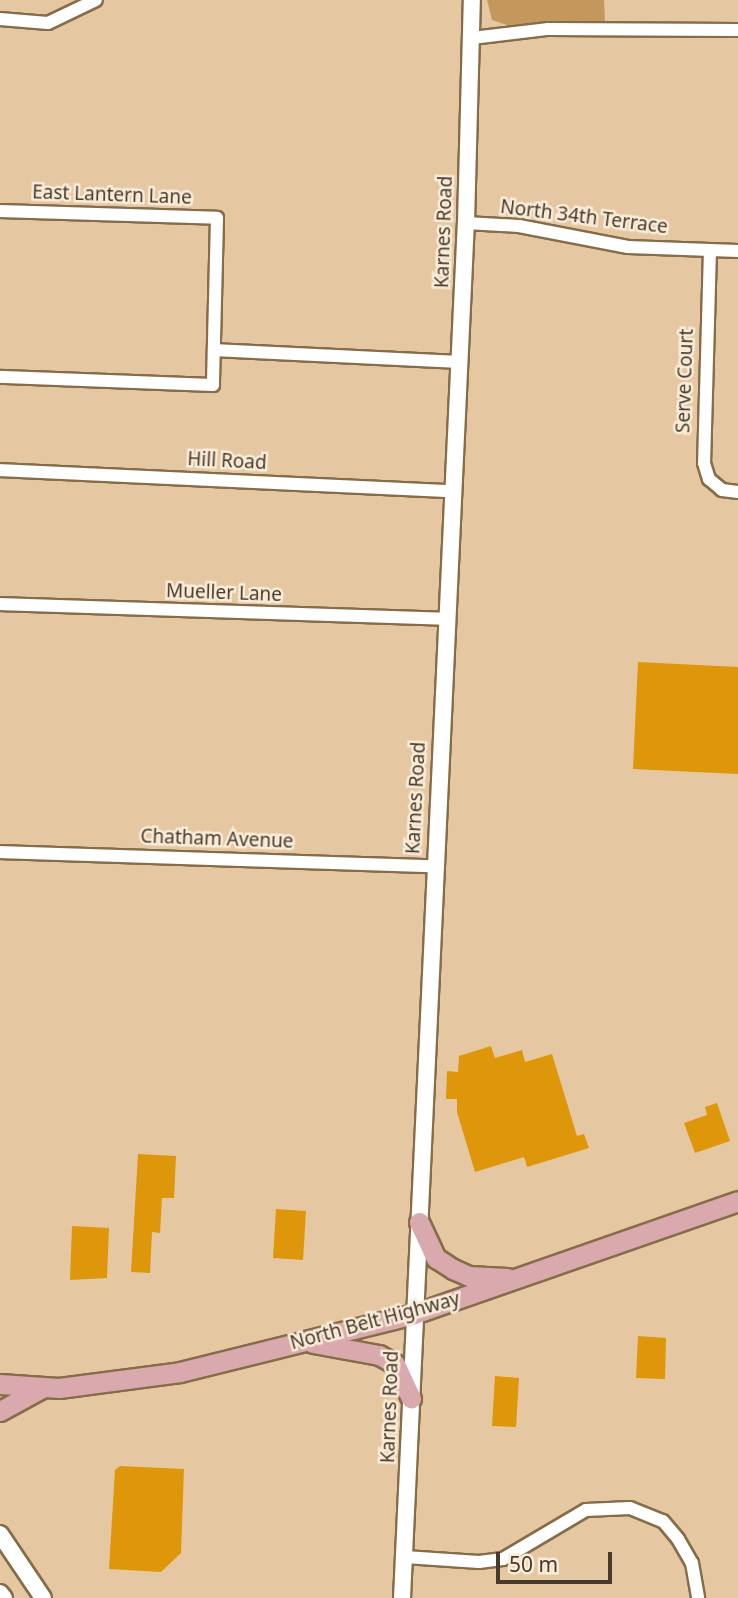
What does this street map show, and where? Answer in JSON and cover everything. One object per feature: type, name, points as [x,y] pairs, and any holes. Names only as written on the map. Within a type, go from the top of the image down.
[{"type":"main road","name":"North Belt Highway","points":[[0,1384],[47,1387],[180,1372],[414,1314],[738,1201]]},
{"type":"main road","points":[[419,1222],[436,1258],[453,1269],[469,1276],[514,1279]]},
{"type":"main road","points":[[305,1341],[379,1355],[395,1364],[411,1398]]},
{"type":"main road","points":[[0,1411],[47,1387]]},
{"type":"street","points":[[0,19],[48,23],[96,0]]},
{"type":"street","name":"Karnes Road","points":[[402,1598],[433,866],[466,223],[472,0]]},
{"type":"street","points":[[472,38],[548,29],[738,30]]},
{"type":"street","name":"East Lantern Lane","points":[[0,211],[218,218],[214,349]]},
{"type":"street","name":"North 34th Terrace","points":[[466,223],[519,226],[628,247],[738,251]]},
{"type":"street","name":"Serve Court","points":[[710,250],[704,463],[709,479],[722,489],[738,492]]},
{"type":"street","points":[[0,377],[213,385],[214,349],[459,362]]},
{"type":"street","name":"Hill Road","points":[[0,470],[452,491]]},
{"type":"street","name":"Mueller Lane","points":[[0,604],[446,619]]},
{"type":"street","name":"Chatham Avenue","points":[[0,852],[433,866]]},
{"type":"street","points":[[405,1557],[479,1562],[503,1559],[586,1510],[630,1508],[663,1521],[678,1539],[692,1563],[698,1598]]},
{"type":"street","points":[[0,1534],[43,1598]]},
{"type":"street","points":[[0,1593],[4,1598]]},
{"type":"shaded area","points":[[487,0],[604,0],[605,23],[507,25],[492,20]]},
{"type":"building","points":[[638,662],[738,667],[738,774],[633,769]]},
{"type":"building","points":[[491,1046],[495,1058],[522,1050],[525,1062],[552,1054],[577,1136],[584,1134],[589,1148],[527,1167],[524,1157],[475,1172],[457,1112],[457,1099],[446,1099],[447,1071],[458,1072],[459,1056]]},
{"type":"building","points":[[717,1103],[730,1141],[695,1153],[684,1123],[707,1115],[705,1107]]},
{"type":"building","points":[[138,1154],[176,1156],[174,1198],[162,1198],[160,1233],[152,1232],[150,1273],[131,1272]]},
{"type":"building","points":[[276,1209],[306,1211],[303,1260],[273,1258]]},
{"type":"building","points":[[72,1226],[109,1228],[107,1278],[70,1280]]},
{"type":"building","points":[[638,1336],[666,1338],[665,1379],[636,1378]]},
{"type":"building","points":[[495,1376],[519,1378],[516,1427],[492,1426]]},
{"type":"building","points":[[120,1466],[184,1469],[181,1553],[161,1572],[109,1569],[115,1470]]}]
